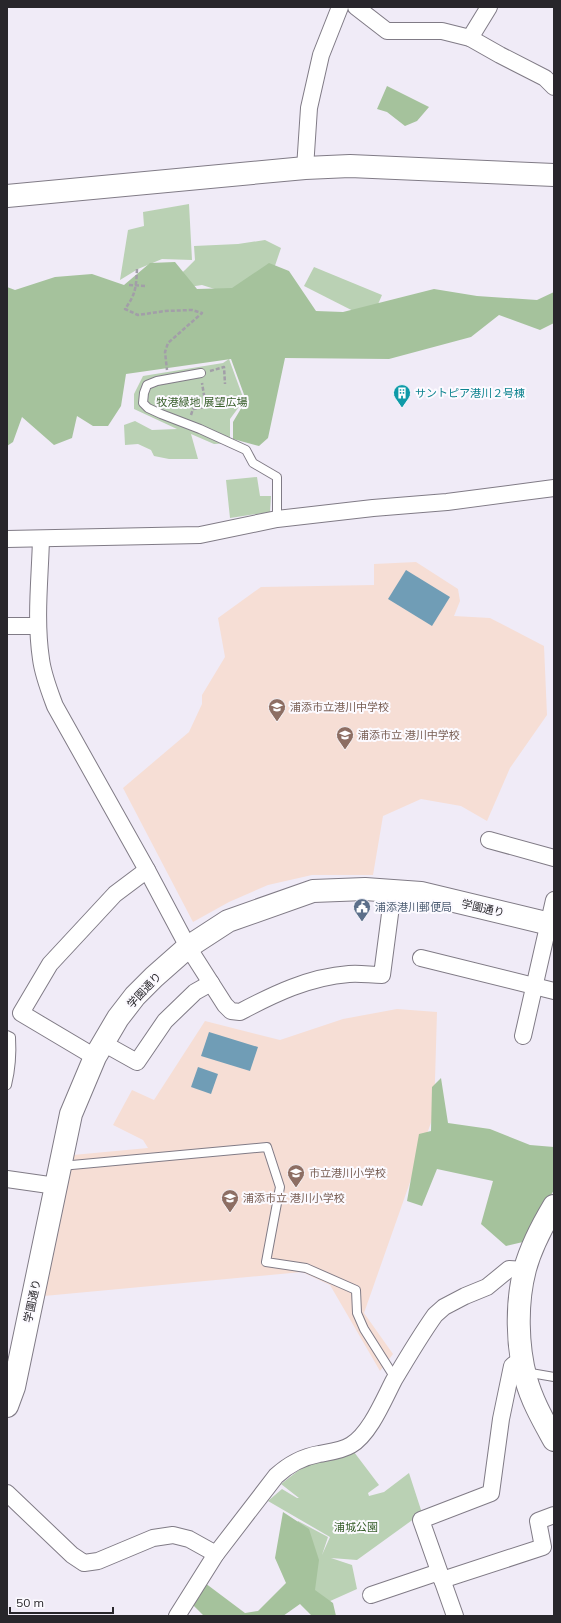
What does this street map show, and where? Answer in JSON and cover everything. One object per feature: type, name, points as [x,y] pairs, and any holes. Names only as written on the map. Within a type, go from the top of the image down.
[{"type":"street","points":[[305,168],[309,108],[321,55],[340,7]]},
{"type":"street","points":[[356,7],[387,31],[442,32],[470,38],[545,78],[554,87]]},
{"type":"street","points":[[470,38],[489,7]]},
{"type":"street","points":[[7,196],[305,168],[350,166],[554,175]]},
{"type":"street","points":[[7,539],[200,535],[277,519],[374,508],[447,502],[554,488]]},
{"type":"street","points":[[41,538],[38,626],[41,659],[47,685],[55,706],[147,870],[188,947],[225,1005],[231,1011],[240,1012],[300,984],[349,974],[382,975],[393,891]]},
{"type":"street","points":[[7,626],[38,626]]},
{"type":"street","points":[[489,840],[554,858]]},
{"type":"street","points":[[147,870],[115,894],[50,964],[21,1013],[99,1050],[137,1062],[164,1021],[195,992],[211,983]]},
{"type":"street","name":"学園通り","points":[[7,1406],[14,1387],[71,1114],[99,1050],[118,1018],[154,977],[188,947],[228,921],[314,891],[365,889],[421,893],[551,924]]},
{"type":"street","points":[[523,1036],[534,985],[551,924],[554,900]]},
{"type":"street","points":[[421,958],[554,990]]},
{"type":"street","points":[[7,1179],[58,1176]]},
{"type":"street","points":[[554,1206],[540,1230],[525,1270],[520,1306],[520,1344],[523,1365],[538,1410],[554,1440]]},
{"type":"street","points":[[177,1616],[216,1554],[276,1476],[285,1468],[300,1460],[317,1454],[339,1450],[351,1445],[360,1437],[367,1428],[395,1378],[435,1315],[444,1307],[487,1287],[509,1270],[525,1270]]},
{"type":"street","points":[[455,1616],[421,1520],[491,1493],[501,1419],[512,1366],[523,1365]]},
{"type":"street","points":[[7,1493],[72,1555],[84,1564],[98,1561],[153,1538],[173,1535],[189,1539],[216,1554]]},
{"type":"street","points":[[371,1595],[543,1547],[538,1521],[554,1515]]},
{"type":"lane","points":[[201,373],[157,381],[147,385],[143,403],[148,408],[246,450],[253,463],[276,477],[277,519]]},
{"type":"lane","points":[[7,1035],[11,1037],[12,1049],[7,1085]]},
{"type":"lane","points":[[58,1176],[267,1147],[280,1187],[266,1262],[306,1268],[356,1290],[357,1313],[364,1329],[395,1378]]},
{"type":"lane","points":[[523,1365],[554,1377]]},
{"type":"path","points":[[138,269],[133,299],[125,309],[138,315],[164,311],[192,310],[202,313],[168,343],[165,352],[166,368]]},
{"type":"path","points":[[129,285],[147,286]]},
{"type":"path","points":[[224,367],[226,384]]},
{"type":"path","points":[[188,424],[193,409],[206,407],[201,373]]},
{"type":"shaded area","name":"浦添市立 港川中学校","points":[[416,562],[458,589],[460,601],[454,616],[490,618],[544,646],[547,715],[510,768],[487,821],[461,806],[421,799],[383,816],[373,875],[312,875],[268,885],[229,902],[193,922],[123,788],[189,732],[202,704],[202,695],[225,657],[218,618],[261,587],[374,585],[374,564]]},
{"type":"shaded area","name":"浦添市立 港川小学校","points":[[397,1009],[437,1012],[434,1114],[364,1313],[393,1354],[380,1371],[330,1285],[302,1272],[44,1296],[73,1155],[148,1148],[143,1140],[113,1125],[132,1090],[154,1100],[205,1021],[280,1040],[343,1019]]},
{"type":"green space","points":[[387,86],[429,107],[417,121],[405,126],[387,112],[377,109]]},
{"type":"green space","points":[[189,204],[192,260],[162,259],[138,269],[120,280],[128,230],[144,226],[143,212]]},
{"type":"green space","points":[[265,240],[281,248],[262,304],[202,285],[182,288],[177,277],[195,260],[194,246],[238,244]]},
{"type":"green space","points":[[175,262],[197,289],[232,288],[269,263],[289,271],[316,311],[343,312],[434,289],[477,296],[537,300],[554,292],[554,323],[540,330],[499,315],[471,337],[389,359],[285,358],[268,438],[259,446],[233,439],[233,422],[246,400],[231,359],[126,374],[121,406],[108,426],[93,426],[77,416],[72,438],[54,445],[22,417],[13,442],[7,446],[7,287],[15,290],[55,277],[92,274],[124,285],[150,263]]},
{"type":"green space","points":[[314,267],[382,295],[371,320],[304,286]]},
{"type":"green space","name":"牧港緑地 展望広場","points":[[229,359],[244,400],[230,419],[230,443],[214,444],[191,434],[198,459],[169,459],[154,456],[151,450],[138,444],[125,445],[124,425],[135,421],[152,430],[177,429],[134,409],[134,394],[143,376],[223,363]]},
{"type":"green space","points":[[257,477],[260,496],[271,496],[270,512],[230,518],[226,480]]},
{"type":"green space","points":[[441,1078],[448,1123],[490,1129],[530,1145],[554,1147],[554,1190],[523,1242],[506,1246],[481,1224],[493,1181],[437,1169],[422,1206],[407,1201],[419,1134],[431,1131],[432,1087]]},
{"type":"green space","name":"浦城公園","points":[[354,1452],[379,1485],[368,1493],[369,1496],[384,1492],[409,1473],[422,1513],[357,1560],[331,1558],[352,1565],[357,1589],[328,1602],[309,1592],[290,1538],[298,1521],[328,1537],[322,1555],[330,1537],[268,1501],[282,1489],[299,1498],[281,1484],[308,1463]]},
{"type":"green space","points":[[283,1512],[309,1529],[319,1560],[315,1590],[333,1603],[336,1616],[312,1616],[300,1604],[283,1616],[204,1616],[191,1603],[205,1583],[245,1613],[258,1611],[286,1583],[275,1558]]},
{"type":"water","points":[[406,570],[450,597],[432,626],[388,599]]},
{"type":"water","points":[[209,1032],[258,1047],[250,1071],[201,1056]]},
{"type":"water","points":[[198,1067],[218,1074],[211,1094],[191,1087]]},
{"type":"place","name":"サントピア港川２号棟","points":[[402,408]]},
{"type":"place","name":"浦添市立港川中学校","points":[[277,722]]},
{"type":"place","name":"浦添市立 港川中学校","points":[[345,750]]},
{"type":"place","name":"浦添港川郵便局","points":[[362,922]]},
{"type":"place","name":"市立港川小学校","points":[[296,1188]]},
{"type":"place","name":"浦添市立 港川小学校","points":[[230,1213]]}]
